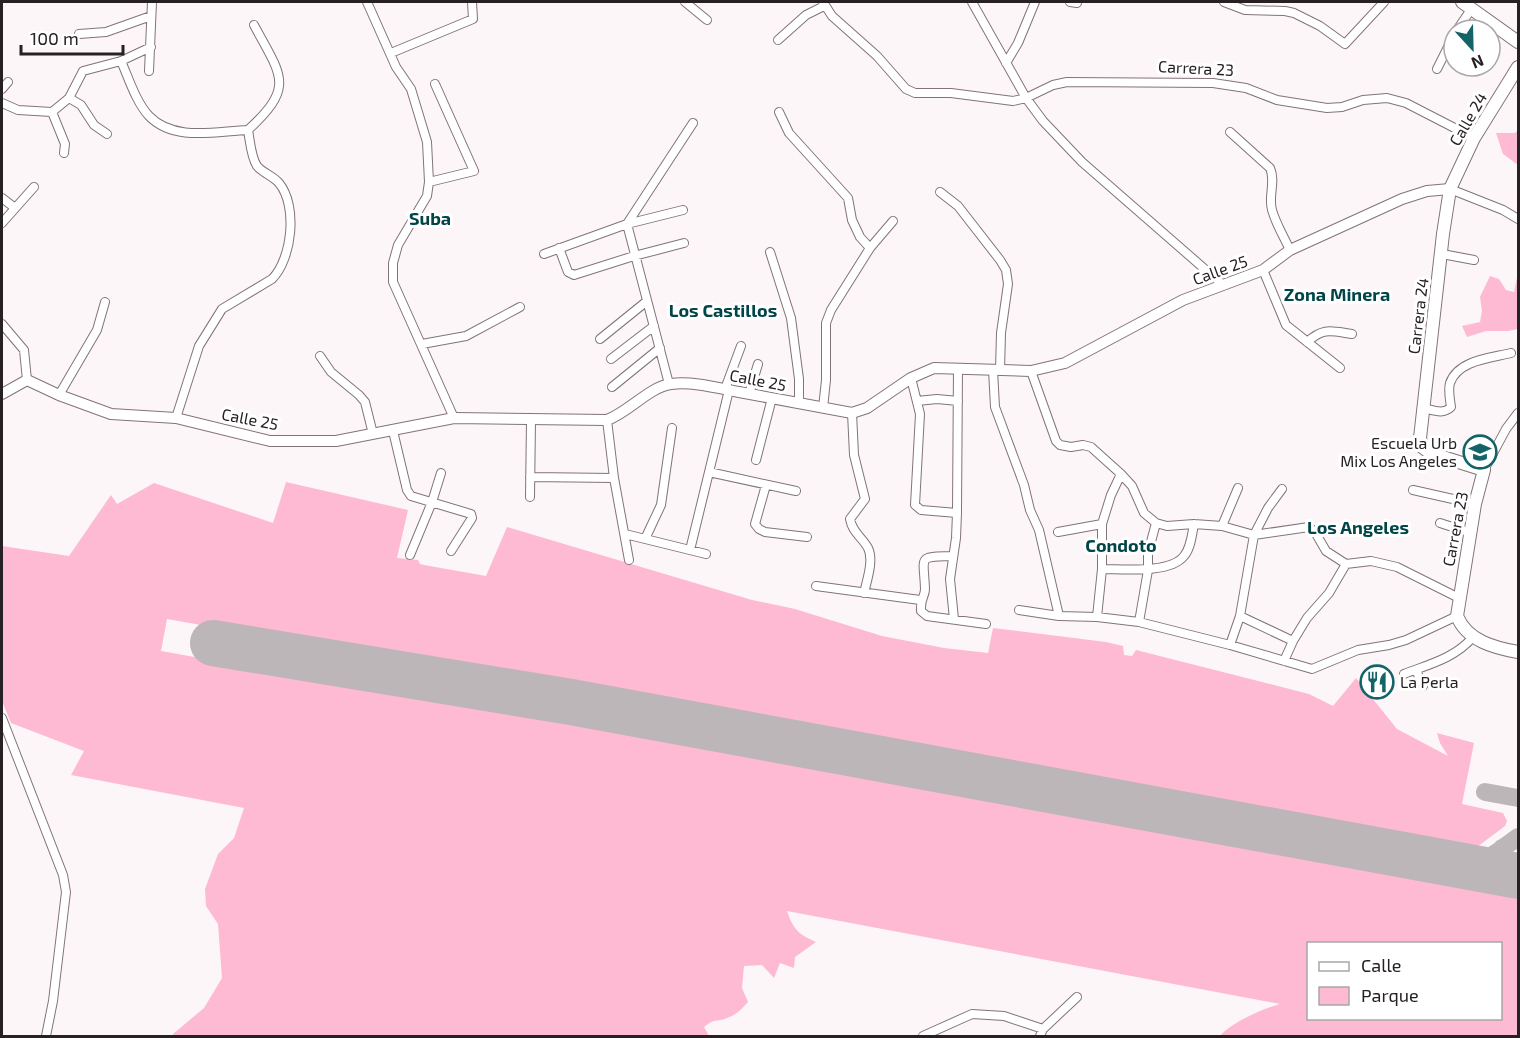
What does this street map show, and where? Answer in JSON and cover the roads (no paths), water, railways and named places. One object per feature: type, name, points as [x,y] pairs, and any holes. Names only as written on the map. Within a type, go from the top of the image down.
[{"type":"main road","points":[[1467,5],[1518,42]]},
{"type":"main road","name":"Calle 24","points":[[1450,189],[1474,138],[1518,67]]},
{"type":"main road","name":"Carrera 24","points":[[1450,189],[1420,438],[1422,447],[1430,453],[1484,470]]},
{"type":"main road","name":"Carrera 23","points":[[1459,621],[1460,598],[1475,504],[1484,470]]},
{"type":"main road","points":[[1459,621],[1473,637],[1490,645],[1518,652]]},
{"type":"street","points":[[149,71],[152,2]]},
{"type":"street","points":[[367,2],[396,68],[411,89],[427,142],[429,182],[427,196],[398,245],[393,263],[393,282],[454,418]]},
{"type":"street","points":[[391,53],[473,19],[472,2]]},
{"type":"street","points":[[686,2],[707,20]]},
{"type":"street","points":[[972,2],[1026,98],[1042,121],[1082,162],[1223,285]]},
{"type":"street","points":[[1006,63],[1018,43],[1035,2]]},
{"type":"street","points":[[1224,2],[1245,10],[1285,10],[1294,13],[1320,26],[1345,44],[1384,2]]},
{"type":"street","points":[[778,40],[806,15],[824,4],[906,89],[915,93],[951,93],[1013,101],[1026,98]]},
{"type":"street","points":[[79,34],[106,32],[151,16]]},
{"type":"street","points":[[121,62],[144,110],[168,130],[184,133],[248,130],[276,100],[279,89],[278,71],[254,25]]},
{"type":"street","points":[[2,103],[18,110],[52,112],[69,98],[83,71],[121,62],[151,47]]},
{"type":"street","points":[[1437,69],[1442,59]]},
{"type":"street","name":"Carrera 23","points":[[1026,98],[1053,85],[1066,82],[1213,83],[1246,88],[1277,100],[1327,108],[1342,107],[1363,100],[1387,98],[1406,103],[1474,138]]},
{"type":"street","points":[[429,182],[474,171],[435,84]]},
{"type":"street","points":[[69,98],[81,105],[94,125],[107,134]]},
{"type":"street","points":[[52,112],[65,144],[64,153]]},
{"type":"street","points":[[779,112],[789,133],[848,198],[852,220],[860,237],[870,248]]},
{"type":"street","points":[[669,384],[627,224],[693,123]]},
{"type":"street","points":[[176,418],[199,346],[222,309],[272,279],[278,273],[285,256],[292,222],[290,207],[279,182],[258,167],[254,161],[248,130]]},
{"type":"street","points":[[1230,132],[1270,168],[1274,176],[1272,210],[1290,250]]},
{"type":"street","points":[[2,223],[34,188]]},
{"type":"street","points":[[1450,189],[1503,210],[1518,219]]},
{"type":"street","name":"Calle 25","points":[[27,380],[59,395],[111,414],[176,418],[270,441],[336,441],[454,418],[607,420],[621,415],[654,391],[669,384],[693,384],[727,389],[852,413],[867,408],[910,378],[934,368],[1030,371],[1065,363],[1182,300],[1263,270],[1290,250],[1402,199],[1427,190],[1450,189]]},
{"type":"street","points":[[940,192],[958,206],[1006,270],[1008,284],[997,370],[995,407],[1039,530],[1059,616]]},
{"type":"street","points":[[2,198],[15,208]]},
{"type":"street","points":[[544,254],[627,224],[683,210]]},
{"type":"street","points":[[823,408],[826,380],[826,323],[831,310],[870,248],[893,221]]},
{"type":"street","points":[[559,248],[568,272],[573,276],[684,243]]},
{"type":"street","points":[[770,252],[791,318],[799,379],[799,403]]},
{"type":"street","points":[[1442,254],[1474,260]]},
{"type":"street","points":[[1263,270],[1286,325],[1341,368]]},
{"type":"street","points":[[59,395],[97,330],[105,302]]},
{"type":"street","points":[[600,339],[647,302]]},
{"type":"street","points":[[422,344],[466,336],[520,307]]},
{"type":"street","points":[[2,324],[24,350],[27,380],[2,393]]},
{"type":"street","points":[[611,358],[654,326]]},
{"type":"street","points":[[1307,342],[1318,332],[1326,330],[1352,334]]},
{"type":"street","points":[[690,550],[727,389],[741,346]]},
{"type":"street","points":[[612,387],[660,348]]},
{"type":"street","points":[[1423,408],[1443,412],[1448,410],[1451,407],[1450,385],[1455,374],[1468,364],[1511,353]]},
{"type":"street","points":[[320,356],[331,372],[359,394],[365,402],[373,434]]},
{"type":"street","points":[[749,394],[758,364]]},
{"type":"street","points":[[954,619],[950,579],[957,513],[958,368]]},
{"type":"street","points":[[1030,371],[1056,441],[1060,445],[1071,447],[1083,445],[1091,447],[1132,486],[1144,513],[1156,523],[1167,526],[1194,524],[1222,526],[1254,535],[1309,527],[1315,532],[1326,551],[1347,564],[1371,561],[1397,567],[1460,598]]},
{"type":"street","points":[[910,378],[920,414],[915,505],[921,510],[957,513]]},
{"type":"street","points":[[756,460],[772,398]]},
{"type":"street","points":[[917,401],[937,399],[958,401]]},
{"type":"street","points":[[852,413],[854,454],[865,499],[850,519],[852,528],[870,551],[864,593]]},
{"type":"street","name":"Carrera 23","points":[[1484,470],[1506,429],[1518,413]]},
{"type":"street","points":[[530,497],[531,420]]},
{"type":"street","points":[[607,420],[614,478],[629,560]]},
{"type":"street","points":[[645,539],[661,505],[672,428]]},
{"type":"street","points":[[393,430],[408,493],[411,496],[472,515],[451,551]]},
{"type":"street","points":[[709,472],[796,491]]},
{"type":"street","points":[[410,555],[432,502],[441,473]]},
{"type":"street","points":[[1097,617],[1102,569],[1102,524],[1111,495],[1121,474]]},
{"type":"street","points":[[530,477],[614,478]]},
{"type":"street","points":[[766,484],[755,524],[759,530],[807,537]]},
{"type":"street","points":[[1222,526],[1238,488]]},
{"type":"street","points":[[1230,645],[1240,616],[1254,535],[1268,508],[1282,489]]},
{"type":"street","points":[[1413,490],[1475,504]]},
{"type":"street","points":[[1139,622],[1148,570],[1148,552],[1156,523]]},
{"type":"street","points":[[1440,523],[1471,533]]},
{"type":"street","points":[[1058,532],[1102,524]]},
{"type":"street","points":[[1102,569],[1148,570],[1176,563],[1188,550],[1194,524]]},
{"type":"street","points":[[625,534],[706,554]]},
{"type":"street","points":[[953,556],[930,557],[922,564],[925,592],[920,600],[921,611],[924,614],[986,624]]},
{"type":"street","points":[[1284,661],[1307,618],[1329,593],[1347,564]]},
{"type":"street","points":[[816,586],[920,600]]},
{"type":"street","points":[[1019,610],[1059,616],[1097,617],[1139,622],[1316,669],[1358,650],[1389,645],[1459,621]]},
{"type":"street","points":[[1240,616],[1293,641]]},
{"type":"street","points":[[1404,674],[1453,656],[1473,637]]},
{"type":"street","points":[[1416,670],[1423,686]]},
{"type":"street","points":[[2,718],[63,875],[66,892],[53,1001],[46,1036]]},
{"type":"street","points":[[923,1036],[972,1014],[1004,1017],[1042,1033],[1077,997]]},
{"type":"place","name":"Escuela Urb Mix Los Angeles","points":[[1480,452]]},
{"type":"place","name":"La Perla","points":[[1377,682]]},
{"type":"district","name":"Suba","points":[[430,219]]},
{"type":"district","name":"Zona Minera","points":[[1337,295]]},
{"type":"district","name":"Los Castillos","points":[[723,311]]},
{"type":"district","name":"Los Angeles","points":[[1358,528]]},
{"type":"district","name":"Condoto","points":[[1121,546]]}]
